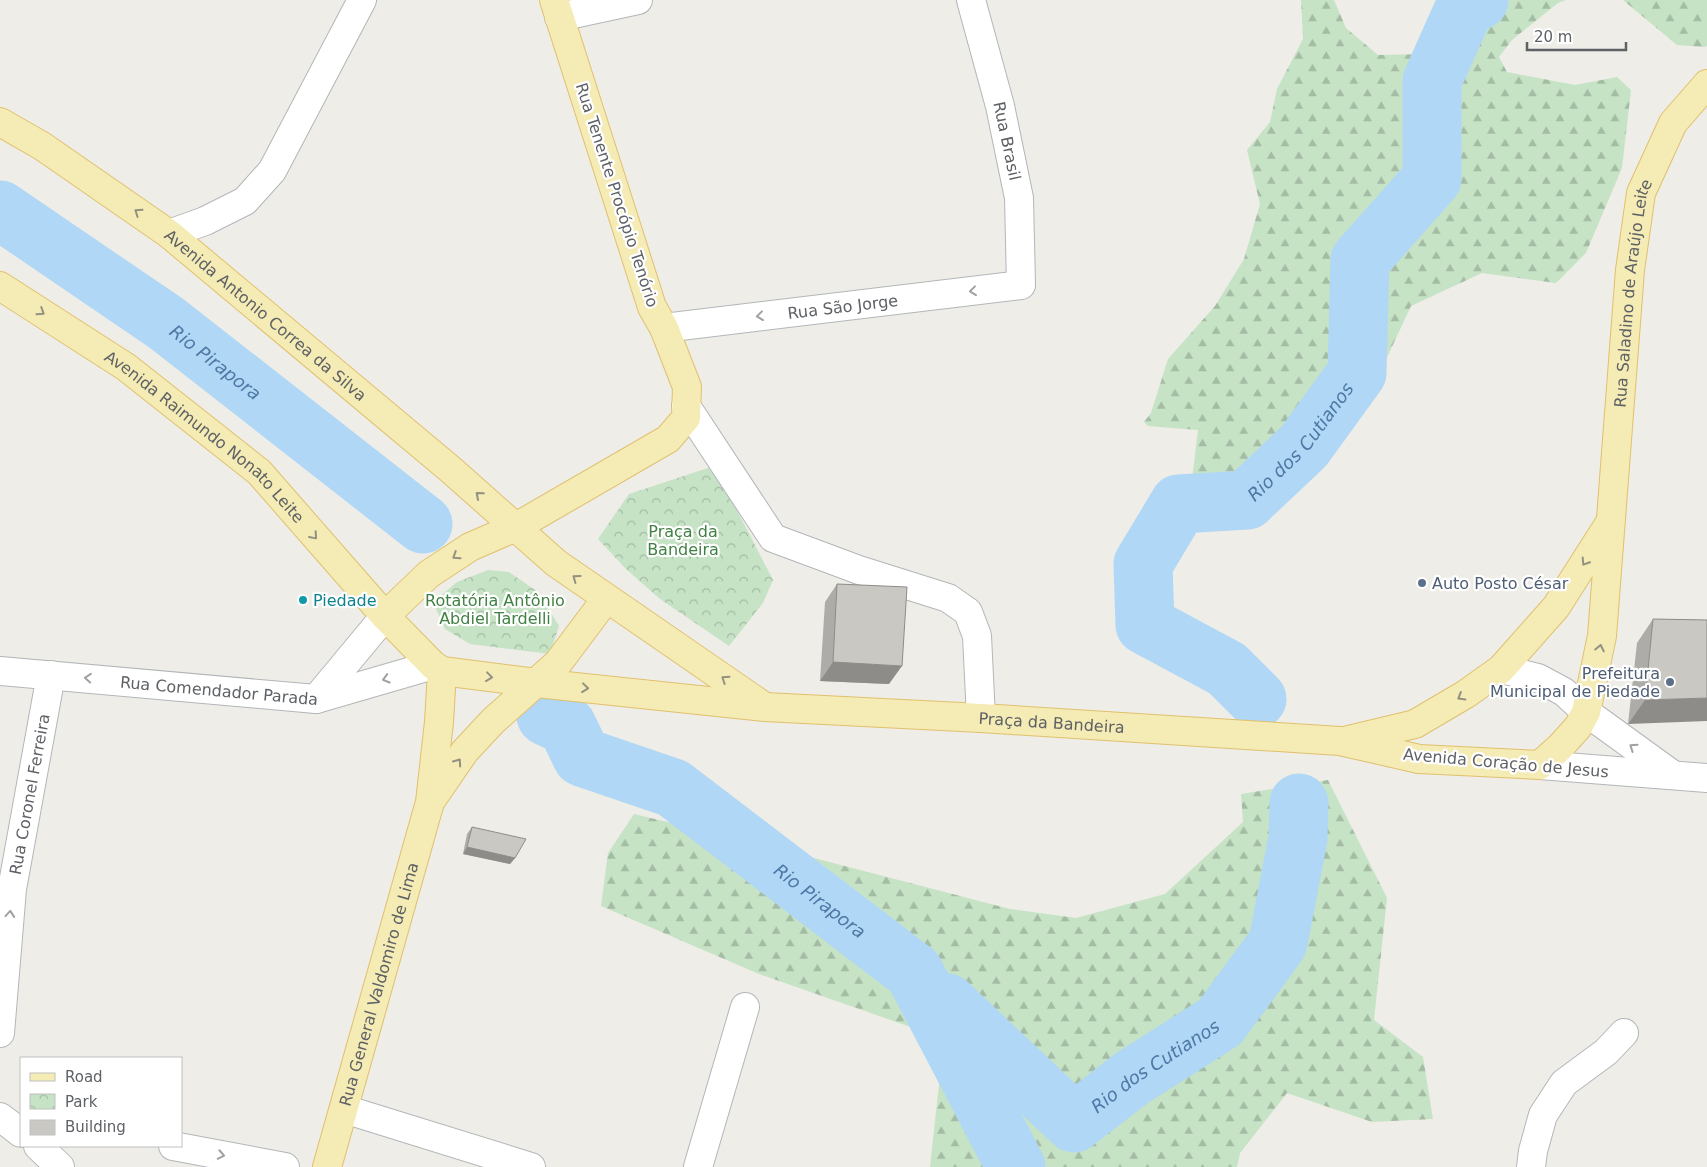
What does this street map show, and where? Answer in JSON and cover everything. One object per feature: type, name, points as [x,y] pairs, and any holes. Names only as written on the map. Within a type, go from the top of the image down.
[{"type":"main road","name":"Rua Tenente Procópio Tenório","points":[[557,8],[652,307],[664,328],[687,387],[686,412]]},
{"type":"main road","name":"Rua Saladino de Araújo Leite","points":[[1540,765],[1578,727],[1586,712],[1602,636],[1630,270],[1641,194],[1673,123],[1707,84]]},
{"type":"main road","name":"Avenida Antonio Correa da Silva","points":[[0,122],[42,146],[169,234],[516,527]]},
{"type":"main road","name":"Avenida Raimundo Nonato Leite","points":[[0,286],[126,366],[259,472],[384,616],[438,668]]},
{"type":"main road","points":[[384,616],[429,574],[470,547],[516,527],[668,439],[686,412]]},
{"type":"main road","name":"Rua Saladino de Araújo Leite","points":[[1340,742],[1415,724],[1466,694],[1501,669],[1556,607],[1611,521]]},
{"type":"main road","points":[[516,527],[556,563],[765,707]]},
{"type":"main road","name":"Rua General Valdomiro de Lima","points":[[430,802],[465,751],[494,721],[558,663],[606,599]]},
{"type":"main road","name":"Praça da Bandeira","points":[[438,668],[537,683],[765,707],[981,718],[1340,742]]},
{"type":"main road","name":"Rua General Valdomiro de Lima","points":[[327,1167],[430,802],[439,722],[438,668]]},
{"type":"main road","name":"Avenida Coração de Jesus","points":[[1340,742],[1419,759],[1540,765]]},
{"type":"street","points":[[169,234],[205,221],[245,201],[272,171],[362,0]]},
{"type":"street","points":[[557,8],[638,0]]},
{"type":"street","name":"Rua Brasil","points":[[971,0],[1000,106],[1019,198],[1021,285]]},
{"type":"street","name":"Rua São Jorge","points":[[664,328],[1021,285]]},
{"type":"street","points":[[686,412],[773,538],[859,570],[948,598],[968,612],[977,636],[981,718]]},
{"type":"street","points":[[316,699],[384,616]]},
{"type":"street","name":"Rua Comendador Parada","points":[[0,671],[316,699],[438,668]]},
{"type":"street","points":[[1501,669],[1538,678],[1564,692],[1586,712],[1672,775]]},
{"type":"street","name":"Rua Coronel Ferreira","points":[[0,1033],[12,889],[52,675]]},
{"type":"street","name":"Avenida Coração de Jesus","points":[[1540,765],[1707,778]]},
{"type":"street","points":[[698,1167],[744,1008]]},
{"type":"street","points":[[1531,1167],[1532,1152],[1542,1115],[1564,1083],[1606,1052],[1624,1033]]},
{"type":"street","points":[[344,1109],[530,1167]]},
{"type":"street","points":[[0,1113],[20,1117]]},
{"type":"street","points":[[0,1116],[20,1132]]},
{"type":"street","points":[[39,1147],[60,1167]]},
{"type":"street","points":[[178,1147],[285,1167]]},
{"type":"green space","points":[[1301,0],[1334,0],[1346,28],[1378,55],[1427,54],[1464,27],[1475,0],[1566,0],[1558,3],[1512,40],[1499,57],[1507,72],[1575,85],[1617,77],[1631,90],[1622,168],[1586,253],[1556,283],[1482,273],[1411,306],[1383,366],[1330,415],[1276,485],[1230,519],[1208,517],[1191,488],[1198,430],[1148,426],[1144,422],[1151,413],[1168,359],[1215,306],[1244,259],[1260,204],[1247,150],[1270,122],[1277,89],[1303,39]]},
{"type":"green space","points":[[1623,0],[1707,0],[1707,46],[1677,45]]},
{"type":"green space","name":"Praça da Bandeira","points":[[714,466],[773,580],[763,603],[729,646],[660,599],[626,569],[598,539],[629,494]]},
{"type":"green space","name":"Rotatória Antônio Abdiel Tardelli","points":[[488,570],[509,572],[538,592],[559,626],[550,654],[470,644],[445,629],[433,602],[457,582]]},
{"type":"green space","points":[[1328,780],[1387,898],[1374,1020],[1423,1057],[1433,1119],[1372,1122],[1287,1093],[1240,1153],[1237,1167],[930,1167],[943,1048],[922,1031],[759,974],[601,906],[608,853],[634,814],[764,845],[1010,909],[1076,918],[1165,894],[1243,822],[1241,794]]},
{"type":"building","points":[[837,584],[907,587],[902,666],[833,662]]},
{"type":"building","points":[[1653,619],[1707,620],[1707,698],[1645,700]]},
{"type":"building","points":[[472,827],[526,839],[515,858],[467,847]]},
{"type":"waterway","name":"Rio dos Cutianos","points":[[1257,699],[1227,669],[1145,625],[1143,564],[1179,504],[1247,500],[1304,446],[1357,373],[1360,260],[1432,179],[1432,81],[1464,9],[1479,0]]},
{"type":"waterway","name":"Rio Pirapora","points":[[0,210],[166,323],[423,524]]},
{"type":"waterway","name":"Rio Pirapora","points":[[546,716],[567,726],[582,757],[673,788],[914,972],[1016,1167]]},
{"type":"waterway","name":"Rio dos Cutianos","points":[[947,1003],[1074,1123],[1132,1078],[1220,1022],[1278,943],[1298,838],[1299,803]]},
{"type":"place","name":"Auto Posto César","points":[[1422,583]]},
{"type":"place","name":"Piedade","points":[[303,600]]},
{"type":"place","name":"Prefeitura Municipal de Piedade","points":[[1670,682]]}]
